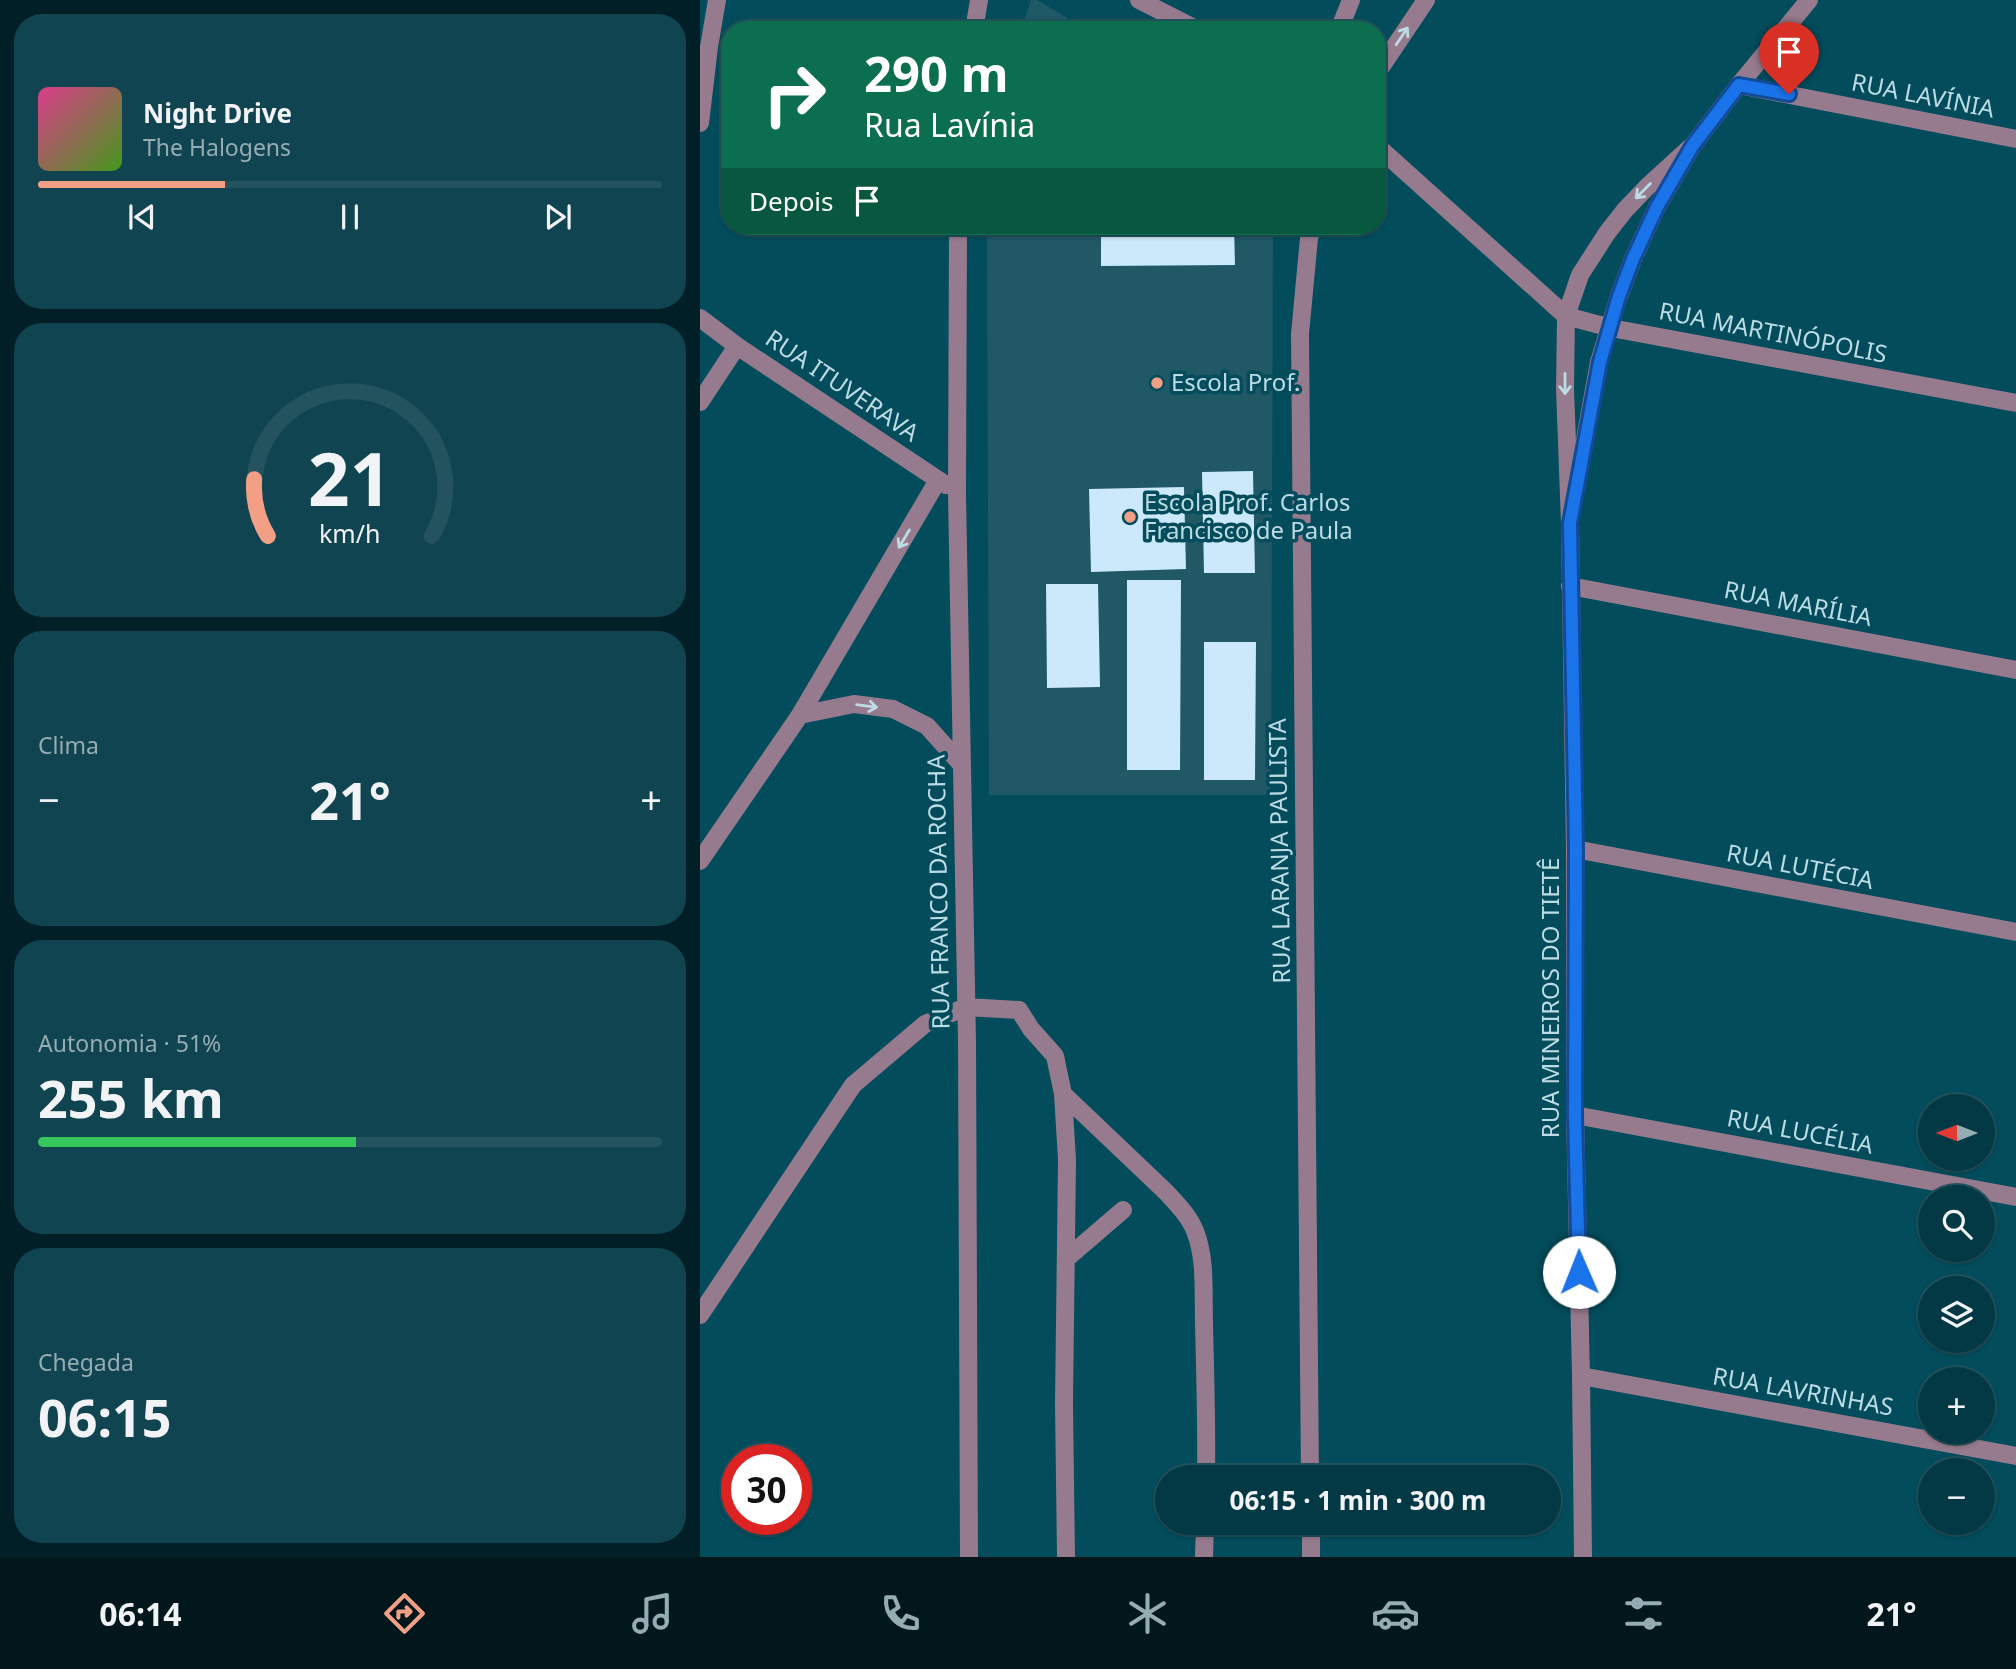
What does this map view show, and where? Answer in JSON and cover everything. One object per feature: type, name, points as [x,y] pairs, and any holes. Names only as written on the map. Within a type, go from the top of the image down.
[{"type":"street","points":[[700,123],[717,0]]},
{"type":"street","points":[[976,21],[979,0]]},
{"type":"street","points":[[1139,0],[1180,21]]},
{"type":"street","points":[[1343,21],[1351,0]]},
{"type":"street","points":[[1386,60],[1426,0]]},
{"type":"street","name":"RUA MINEIROS DO TIETÊ","points":[[1570,523],[1600,362],[1619,296],[1657,207],[1693,145],[1810,0]]},
{"type":"street","name":"RUA LAVÍNIA","points":[[1739,85],[2016,139]]},
{"type":"street","name":"RUA MINEIROS DO TIETÊ","points":[[1583,1557],[1575,1115],[1576,849],[1566,316],[1580,275],[1607,233],[1648,186],[1693,145]]},
{"type":"street","name":"RUA MARTINÓPOLIS","points":[[1386,154],[1566,316],[1611,328],[2016,402]]},
{"type":"street","name":"RUA FRANCO DA ROCHA","points":[[958,235],[957,494],[966,1007],[969,1557]]},
{"type":"street","name":"RUA LARANJA PAULISTA","points":[[1310,235],[1300,334],[1310,1465]]},
{"type":"street","name":"RUA ITUVERAVA","points":[[700,318],[737,346],[957,494]]},
{"type":"street","points":[[700,402],[737,346]]},
{"type":"street","points":[[700,862],[800,715],[938,480]]},
{"type":"street","name":"RUA MARÍLIA","points":[[1570,586],[2016,670]]},
{"type":"street","points":[[800,715],[854,704],[893,709],[927,726],[961,764]]},
{"type":"street","name":"RUA LUTÉCIA","points":[[1576,849],[2016,932]]},
{"type":"street","points":[[700,1315],[853,1086],[925,1024],[966,1007],[1019,1010],[1031,1029],[1055,1056],[1063,1094],[1067,1160],[1064,1404],[1066,1557]]},
{"type":"street","points":[[1063,1094],[1166,1192],[1181,1208],[1194,1229],[1201,1249],[1203,1275],[1206,1465]]},
{"type":"street","name":"RUA LUCÉLIA","points":[[1575,1115],[2016,1197]]},
{"type":"street","points":[[1066,1259],[1124,1210]]},
{"type":"street","name":"RUA LAVRINHAS","points":[[1581,1376],[2016,1457]]},
{"type":"street","points":[[1204,1557],[1205,1535]]},
{"type":"street","points":[[1311,1535],[1311,1557]]},
{"type":"shaded area","points":[[1031,0],[1037,0],[1073,21],[1024,21]]},
{"type":"shaded area","name":"Escola Prof. Carlos Francisco de Paula","points":[[987,235],[1274,235],[1271,795],[989,795]]},
{"type":"building","points":[[1101,235],[1234,235],[1235,265],[1101,266]]},
{"type":"building","points":[[1253,471],[1255,573],[1204,573],[1202,472]]},
{"type":"building","points":[[1184,487],[1186,569],[1091,572],[1089,489]]},
{"type":"building","points":[[1127,580],[1181,580],[1180,770],[1127,770]]},
{"type":"building","points":[[1046,584],[1098,584],[1100,687],[1047,688]]},
{"type":"building","points":[[1204,642],[1256,642],[1255,780],[1204,780]]},
{"type":"place","name":"Escola Prof.","points":[[1157,383]]},
{"type":"place","name":"Escola Prof. Carlos Francisco de Paula","points":[[1130,517]]},
{"type":"route","points":[[1579,1272],[1575,1115],[1576,849],[1570,523],[1588,415],[1619,296],[1633,259],[1657,207],[1693,145],[1739,85],[1789,94]]}]
